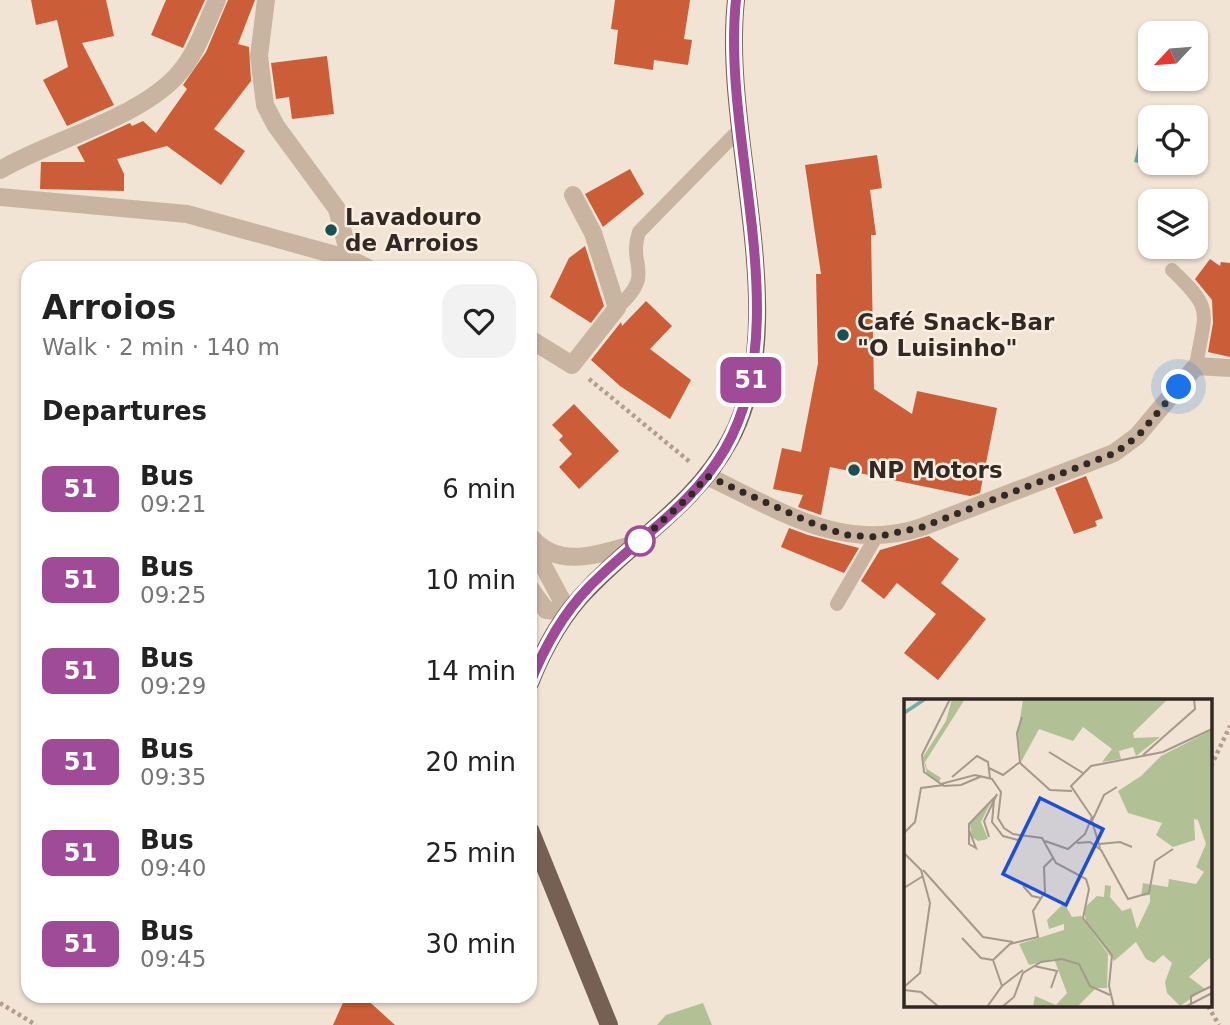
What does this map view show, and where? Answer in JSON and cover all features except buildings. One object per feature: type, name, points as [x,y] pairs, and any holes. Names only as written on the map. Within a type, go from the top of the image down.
[{"type":"main road","points":[[537,668],[552,635],[568,612],[603,573],[691,495],[707,476],[724,452],[742,414],[755,353],[756,297],[733,65],[736,0]]},
{"type":"main road","points":[[537,847],[609,1025]]},
{"type":"street","points":[[0,170],[130,108],[170,83],[190,58],[217,0]]},
{"type":"street","points":[[266,0],[259,56],[265,106],[276,126],[333,200],[342,218],[350,259]]},
{"type":"street","points":[[537,343],[572,365],[617,308],[593,233],[573,195]]},
{"type":"street","points":[[0,197],[187,214],[354,261]]},
{"type":"street","points":[[707,476],[814,524],[846,535],[876,537],[922,527],[1115,453],[1138,436],[1196,366],[1230,368]]},
{"type":"street","points":[[537,543],[563,557],[591,555],[638,543]]},
{"type":"street","points":[[537,554],[568,612]]},
{"type":"street","points":[[537,598],[546,610],[568,612]]},
{"type":"lane","points":[[617,308],[633,293],[639,280],[639,232],[739,130]]},
{"type":"lane","points":[[1172,270],[1196,294],[1204,309],[1196,366]]},
{"type":"lane","points":[[837,604],[876,537]]},
{"type":"path","points":[[572,365],[707,476]]},
{"type":"path","points":[[1212,764],[1230,726]]},
{"type":"path","points":[[0,1003],[36,1025]]},
{"type":"path","points":[[1209,1007],[1219,1025]]},
{"type":"green space","points":[[703,1003],[712,1025],[657,1025],[666,1015]]},
{"type":"water","points":[[1138,145],[1138,163],[1134,162]]},
{"type":"bus line","name":"51","points":[[537,666],[552,635],[585,591],[671,514],[707,476],[724,452],[745,405],[753,371],[757,335],[753,258],[734,82],[733,30],[736,0]]},
{"type":"place","name":"Lavadouro de Arroios","points":[[331,230]]},
{"type":"place","name":"Café Snack-Bar \"O Luisinho\"","points":[[843,335]]},
{"type":"place","name":"NP Motors","points":[[854,470]]},
{"type":"route","points":[[640,541],[638,543],[691,495],[707,476],[797,518],[846,535],[876,537],[912,530],[1115,453],[1138,436],[1179,387]]}]
